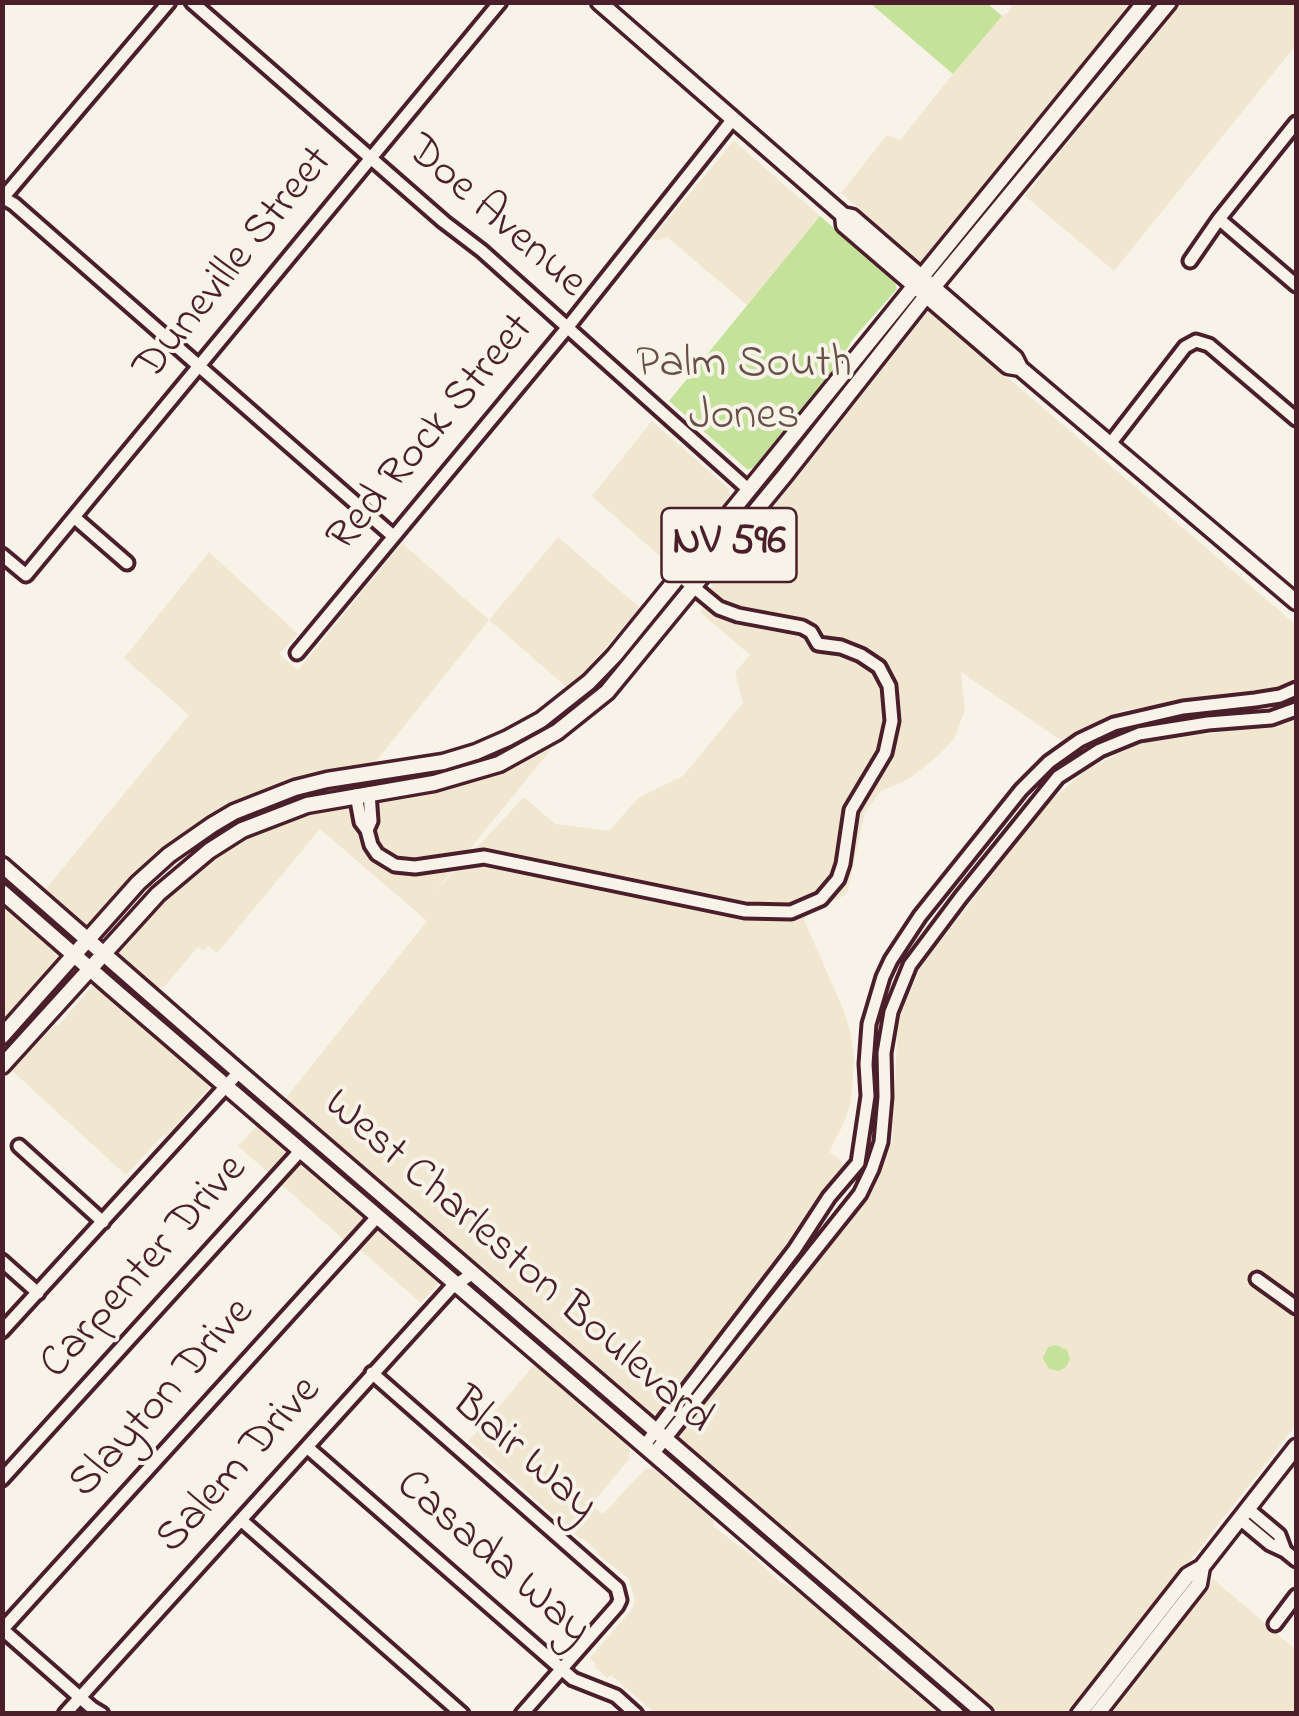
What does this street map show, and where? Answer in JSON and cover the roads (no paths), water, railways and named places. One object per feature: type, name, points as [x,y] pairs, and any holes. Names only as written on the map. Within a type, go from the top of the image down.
[{"type":"main road","points":[[599,2],[843,215],[852,217],[930,292],[1016,358],[1020,368],[1296,602]]},
{"type":"main road","name":"NV 596","points":[[2,1036],[156,865],[223,818],[295,788],[443,762],[476,752],[526,728],[570,698],[603,668],[680,575],[1145,2]]},
{"type":"main road","name":"NV 596","points":[[2,1066],[158,894],[209,850],[265,820],[307,805],[434,783],[498,764],[542,742],[582,714],[618,680],[694,588],[930,292],[1169,2]]},
{"type":"main road","points":[[1088,72],[1102,86]]},
{"type":"main road","points":[[570,698],[582,714]]},
{"type":"main road","points":[[355,795],[371,784],[378,772]]},
{"type":"main road","points":[[355,795],[354,785],[359,776]]},
{"type":"main road","name":"West Charleston Boulevard","points":[[2,865],[985,1714]]},
{"type":"main road","name":"West Charleston Boulevard","points":[[2,892],[956,1714]]},
{"type":"main road","points":[[278,1131],[314,1148],[328,1147]]},
{"type":"main road","points":[[1096,1714],[1179,1598],[1188,1575],[1202,1567],[1296,1447]]},
{"type":"main road","points":[[1080,1714],[1144,1631],[1179,1598]]},
{"type":"main road","points":[[1119,1685],[1119,1676],[1138,1650],[1144,1631]]},
{"type":"street","points":[[168,2],[3,198],[394,536]]},
{"type":"street","name":"Doe Avenue","points":[[192,2],[482,251],[749,490]]},
{"type":"street","name":"Duneville Street","points":[[2,555],[26,575],[500,2]]},
{"type":"street","name":"Red Rock Street","points":[[298,654],[733,120]]},
{"type":"street","points":[[1190,261],[1296,124]]},
{"type":"street","points":[[1219,219],[1296,285]]},
{"type":"street","points":[[1110,444],[1185,347],[1196,341],[1209,345],[1296,419]]},
{"type":"street","points":[[74,517],[127,563]]},
{"type":"street","points":[[355,795],[360,822],[376,854],[396,866],[484,857],[745,911],[791,912],[822,899],[838,880],[850,810],[888,742],[892,709],[889,686],[879,666],[862,655],[818,644],[811,632],[802,627],[719,608],[680,575]]},
{"type":"street","points":[[661,1435],[829,1197],[858,1163],[868,1096],[869,1024],[877,992],[891,960],[920,916],[1021,790],[1048,762],[1114,724],[1148,715],[1280,696],[1296,689]]},
{"type":"street","points":[[1256,700],[1258,719]]},
{"type":"street","points":[[649,1450],[860,1194],[881,1142],[884,1053],[894,1000],[910,965],[1058,777],[1100,750],[1139,734],[1272,718],[1296,709]]},
{"type":"street","points":[[1094,733],[1100,750]]},
{"type":"street","points":[[1003,812],[1017,826]]},
{"type":"street","points":[[877,992],[894,1000]]},
{"type":"street","points":[[2,1331],[238,1072]]},
{"type":"street","points":[[18,1146],[103,1222]]},
{"type":"street","name":"Carpenter Drive","points":[[2,1479],[301,1150]]},
{"type":"street","name":"Slayton Drive","points":[[3,1630],[378,1216]]},
{"type":"street","points":[[812,1224],[826,1236]]},
{"type":"street","points":[[2,1261],[38,1293]]},
{"type":"street","name":"Salem Drive","points":[[65,1714],[455,1283],[473,1273]]},
{"type":"street","points":[[1257,1279],[1296,1307]]},
{"type":"street","name":"Blair Way","points":[[372,1373],[616,1586],[620,1596],[617,1606],[562,1669]]},
{"type":"street","name":"Casada Way","points":[[307,1447],[562,1669],[580,1683],[616,1696],[636,1714]]},
{"type":"street","points":[[1244,1514],[1270,1544],[1296,1560]]},
{"type":"street","points":[[241,1520],[462,1714]]},
{"type":"street","points":[[1275,1624],[1296,1596]]},
{"type":"street","points":[[3,1630],[102,1714]]},
{"type":"street","points":[[522,1714],[562,1669]]},
{"type":"park label","name":"Palm South Jones","points":[[744,394]]}]
